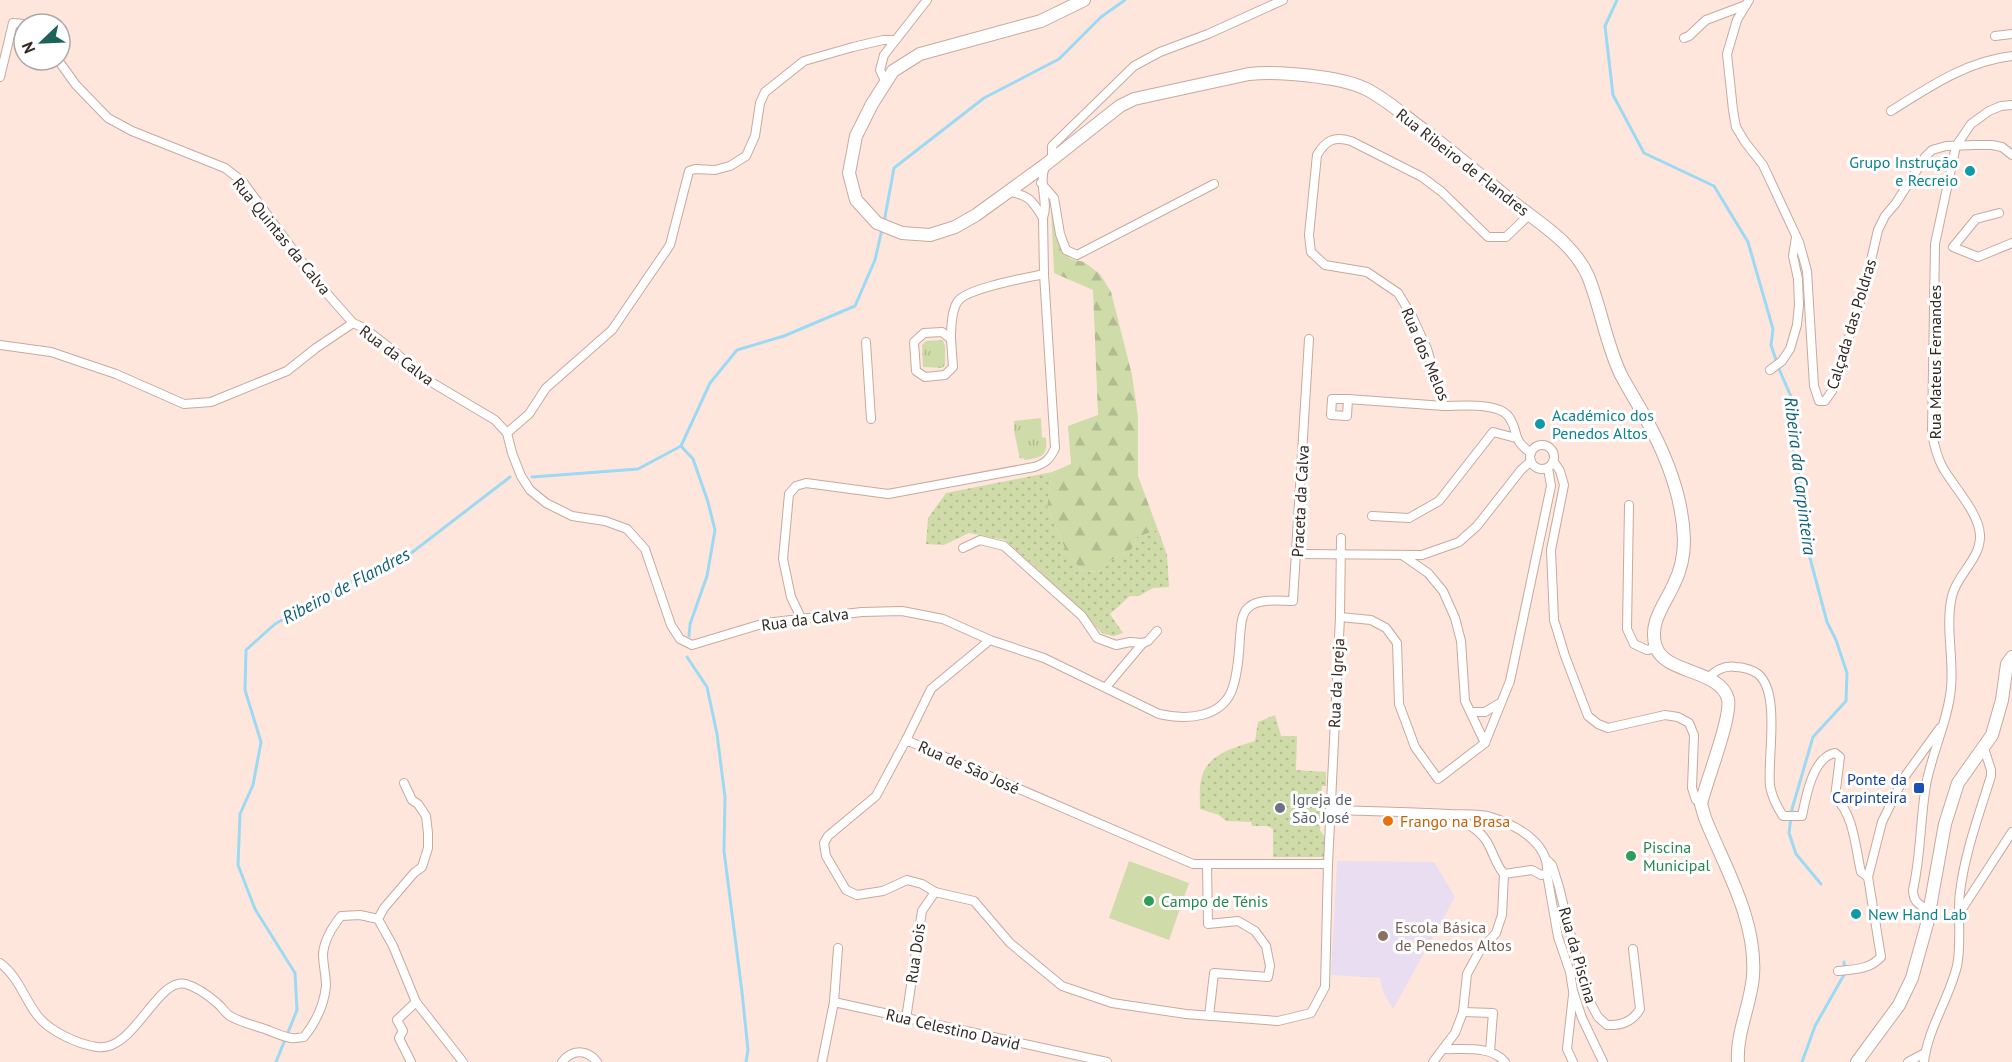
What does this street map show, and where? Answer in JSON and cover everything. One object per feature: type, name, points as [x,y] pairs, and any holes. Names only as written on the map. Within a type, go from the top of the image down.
[{"type":"main road","name":"Rua Ribeiro de Flandres","points":[[1084,0],[1041,21],[920,54],[893,71],[872,104],[856,136],[849,173],[856,200],[877,223],[902,233],[930,235],[955,227],[976,215],[1120,106],[1134,99],[1268,72],[1354,84],[1366,89],[1380,97],[1529,215],[1550,229],[1581,262],[1597,298],[1611,350],[1621,375],[1648,421],[1668,467],[1681,512],[1684,540],[1682,562],[1654,624],[1656,648]]},
{"type":"main road","points":[[1656,648],[1670,662],[1708,678],[1724,691],[1728,700],[1725,722],[1701,804],[1740,902],[1750,935],[1753,975],[1738,1062]]},
{"type":"main road","points":[[1857,1062],[1899,1005],[1912,978],[1927,924],[1945,824],[1958,783],[1992,735],[2002,700],[2007,664],[2012,657]]},
{"type":"street","points":[[886,83],[880,70],[884,55],[927,0]]},
{"type":"street","points":[[802,620],[791,597],[783,559],[789,495],[796,486],[806,483],[888,494],[1011,471],[1046,462],[1052,456],[1055,448],[1044,274],[1043,218],[1045,212],[1041,183],[1052,146],[1134,66],[1160,52],[1208,34],[1283,0]]},
{"type":"street","name":"Calçada das Poldras","points":[[1684,38],[1706,20],[1747,3]]},
{"type":"street","name":"Calçada das Poldras","points":[[1747,3],[1737,20],[1727,54],[1736,127],[1744,142],[1763,165],[1796,237],[1807,271],[1814,386],[1819,401],[1825,401],[1832,391],[1865,286],[1878,230],[1885,216],[1932,150],[1956,146]]},
{"type":"street","points":[[0,77],[12,28]]},
{"type":"street","points":[[1995,36],[2012,34]]},
{"type":"street","points":[[507,434],[530,414],[546,388],[612,330],[670,245],[688,171],[715,170],[730,166],[746,156],[755,136],[760,103],[765,92],[804,61],[863,44],[894,40]]},
{"type":"street","points":[[1891,111],[1947,76],[1998,57],[2012,56]]},
{"type":"street","name":"Rua Quintas da Calva","points":[[67,72],[108,118],[132,131],[225,168],[243,182],[316,281],[353,323]]},
{"type":"street","name":"Rua Mateus Fernandes","points":[[1928,910],[1913,898],[1913,890],[1926,784],[1952,687],[1952,597],[1958,581],[1978,550],[1980,537],[1978,525],[1970,508],[1941,465],[1932,433],[1935,244],[1956,146],[1971,124],[1989,111],[2001,106],[2012,105]]},
{"type":"street","name":"Rua dos Melos","points":[[1529,215],[1506,237],[1488,237],[1442,192],[1422,177],[1351,141],[1340,138],[1330,140],[1317,154],[1310,235],[1311,252],[1325,266],[1367,272],[1398,293],[1412,316],[1427,349],[1444,406],[1494,407],[1503,411],[1510,417],[1520,445],[1531,457]]},
{"type":"street","points":[[1956,146],[1992,145],[2002,147],[2012,155]]},
{"type":"street","points":[[1041,183],[1054,198],[1060,234],[1066,250],[1077,255],[1214,184]]},
{"type":"street","points":[[1008,191],[1025,195],[1033,201],[1043,218]]},
{"type":"street","points":[[1999,213],[1976,219],[1965,229],[1953,247],[1978,257],[2012,243]]},
{"type":"street","name":"Calçada das Poldras","points":[[1770,370],[1782,361],[1790,349],[1797,326],[1798,279],[1793,256],[1796,237]]},
{"type":"street","points":[[951,339],[942,332],[924,333],[914,342],[916,371],[925,377],[945,375],[953,367],[951,323],[958,301],[972,292],[1044,274]]},
{"type":"street","name":"Rua da Calva","points":[[0,345],[51,352],[116,374],[184,404],[202,403],[211,402],[287,371],[353,323],[364,328],[421,376],[495,420],[507,434],[521,476],[530,490],[546,503],[572,516],[627,529],[645,549],[671,625],[680,639],[692,645],[765,623],[862,612],[902,611],[943,620],[990,640],[1044,658],[1159,714],[1180,718],[1211,713],[1224,703],[1233,689],[1242,621]]},
{"type":"street","name":"Praceta da Calva","points":[[1242,621],[1247,608],[1256,602],[1293,601],[1298,554],[1309,339]]},
{"type":"street","points":[[867,342],[871,419]]},
{"type":"street","points":[[1348,399],[1444,406]]},
{"type":"street","points":[[1372,516],[1409,518],[1439,501],[1492,432],[1516,438]]},
{"type":"street","points":[[1298,554],[1422,555],[1459,542],[1477,526],[1539,445],[1548,446],[1553,451],[1551,486],[1510,681],[1485,742],[1438,779],[1415,747],[1399,704],[1397,643],[1386,628],[1371,620],[1340,617]]},
{"type":"street","points":[[1531,457],[1536,468],[1551,465],[1560,471],[1564,485],[1551,550],[1554,620],[1588,716],[1608,728],[1665,715],[1678,717],[1689,723],[1694,735],[1692,788],[1696,800],[1701,804]]},
{"type":"street","points":[[1629,505],[1627,629],[1634,644],[1647,650],[1656,648]]},
{"type":"street","name":"Rua da Igreja","points":[[1209,1016],[1278,1021],[1311,1013],[1325,987],[1330,810],[1340,617],[1341,538]]},
{"type":"street","points":[[963,548],[980,540],[1004,546],[1082,616],[1098,638],[1116,645],[1130,642],[1143,643]]},
{"type":"street","points":[[1402,555],[1428,573],[1443,591],[1455,618],[1461,641],[1465,701],[1485,742]]},
{"type":"street","points":[[1106,687],[1143,643],[1157,631]]},
{"type":"street","points":[[906,740],[931,689],[990,640]]},
{"type":"street","points":[[1708,678],[1713,672],[1726,666],[1747,669],[1758,674],[1766,685],[1770,699],[1770,787],[1776,806],[1783,816],[1802,816],[1818,765],[1828,754],[1835,753],[1840,757],[1835,797],[1844,805],[1848,814],[1861,872],[1868,877]]},
{"type":"street","points":[[1471,712],[1485,712],[1502,701]]},
{"type":"street","points":[[1838,970],[1866,968],[1881,957],[1868,877],[1882,822],[1903,779],[1944,723]]},
{"type":"street","name":"Rua de São José","points":[[1209,1016],[1112,1003],[1062,986],[1010,943],[974,901],[935,892],[922,884],[907,880],[883,891],[858,895],[846,890],[825,856],[824,843],[828,836],[876,796],[906,740],[1193,864],[1328,864]]},
{"type":"street","points":[[1908,1062],[1924,1057],[1957,965],[1960,946],[1958,915],[1966,855],[1991,776],[1984,748]]},
{"type":"street","points":[[378,919],[384,908],[422,867],[428,848],[426,816],[418,804],[412,800],[404,783]]},
{"type":"street","points":[[1330,810],[1489,816],[1533,838],[1541,848],[1548,866],[1547,874],[1558,937],[1570,972],[1573,991],[1582,1018],[1603,1062]]},
{"type":"street","points":[[1433,1062],[1455,1033],[1464,1012],[1467,974],[1479,952],[1496,933],[1502,915],[1504,874],[1485,839],[1467,823],[1447,814]]},
{"type":"street","points":[[1958,915],[2012,832]]},
{"type":"street","name":"Rua da Piscina","points":[[1544,856],[1552,865],[1559,887],[1591,1004],[1598,1017],[1607,1025],[1622,1024],[1635,1018],[1640,1009],[1633,948]]},
{"type":"street","points":[[1207,864],[1208,924],[1238,921],[1255,932],[1266,946],[1269,966],[1268,977],[1214,973],[1209,1016]]},
{"type":"street","points":[[1504,874],[1532,870],[1541,875],[1547,874]]},
{"type":"street","name":"Rua Dois","points":[[906,1019],[922,911],[935,892]]},
{"type":"street","points":[[0,963],[15,976],[38,1016],[47,1024],[82,1043],[99,1047],[112,1046],[162,994],[183,983],[217,1003],[229,1016],[292,1038],[304,1036],[314,1024],[320,1010],[326,989],[323,955],[325,944],[336,922],[341,916],[360,915],[378,919],[393,946],[416,1002],[463,1062]]},
{"type":"street","points":[[822,1062],[834,1002],[838,948]]},
{"type":"street","points":[[1573,991],[1567,1049],[1573,1062]]},
{"type":"street","points":[[411,1062],[399,1038],[403,1031],[397,1020],[416,1002]]},
{"type":"street","name":"Rua Celestino David","points":[[834,1002],[1107,1062]]},
{"type":"street","points":[[1464,1012],[1493,1013],[1490,1051]]},
{"type":"street","points":[[1443,1049],[1490,1051],[1500,1056],[1505,1062]]},
{"type":"street","points":[[562,1062],[570,1054],[577,1052],[590,1055],[597,1062]]},
{"type":"shaded area","name":"Escola Básica de Penedos Altos","points":[[1337,861],[1434,862],[1455,897],[1393,1009],[1383,992],[1380,978],[1331,975]]},
{"type":"green space","points":[[1051,207],[1061,250],[1071,259],[1084,262],[1100,274],[1111,292],[1132,375],[1138,417],[1138,476],[1158,530],[1137,537],[1132,549],[1112,560],[1099,571],[1083,572],[1066,551],[1047,506],[1052,472],[1071,464],[1068,426],[1098,415],[1093,290],[1054,273]]},
{"type":"green space","points":[[943,340],[945,365],[942,368],[923,367],[922,345],[926,341]]},
{"type":"green space","points":[[1041,418],[1042,437],[1046,438],[1044,453],[1035,458],[1020,459],[1014,421]]},
{"type":"green space","points":[[1052,472],[1047,506],[1066,551],[1083,572],[1099,571],[1112,560],[1132,549],[1137,537],[1158,530],[1167,555],[1169,587],[1153,588],[1139,596],[1130,596],[1110,614],[1123,633],[1114,636],[1103,634],[1039,570],[1005,540],[969,533],[944,545],[926,544],[928,518],[946,493]]},
{"type":"green space","points":[[1275,715],[1281,736],[1297,736],[1296,770],[1326,772],[1326,786],[1322,786],[1320,830],[1325,837],[1325,857],[1273,857],[1273,829],[1268,826],[1252,826],[1251,822],[1226,821],[1219,815],[1200,809],[1201,780],[1208,764],[1222,753],[1255,741],[1258,722]]},
{"type":"green space","name":"Campo de Ténis","points":[[1129,861],[1189,883],[1169,940],[1109,918]]},
{"type":"waterway","name":"Ribeiro de Flandres","points":[[884,222],[894,168],[984,98],[1059,59],[1101,17],[1125,0]]},
{"type":"waterway","name":"Ribeira da Carpinteira","points":[[1617,0],[1605,26],[1613,95],[1644,153],[1714,186],[1748,242],[1773,329],[1771,345],[1793,401],[1793,450],[1804,498],[1810,558],[1827,622],[1836,640],[1847,673],[1846,701],[1813,737],[1792,809],[1789,833],[1796,854],[1821,884]]},
{"type":"waterway","name":"Ribeiro de Flandres","points":[[532,477],[638,469],[681,446],[710,383],[737,350],[784,336],[855,306],[875,260],[882,229]]},
{"type":"waterway","points":[[681,446],[693,459],[715,530],[707,576],[690,624],[689,636]]},
{"type":"waterway","name":"Ribeiro de Flandres","points":[[276,1062],[297,1010],[295,973],[255,909],[238,865],[240,814],[253,785],[261,742],[245,690],[246,650],[275,624],[346,584],[406,557],[510,477]]},
{"type":"waterway","points":[[687,657],[707,687],[717,734],[725,797],[724,851],[742,992],[748,1050],[746,1062]]},
{"type":"waterway","name":"Ribeira da Carpinteira","points":[[1802,1062],[1815,1026],[1845,973],[1844,962]]},
{"type":"place","name":"Grupo Instrução e Recreio","points":[[1970,171]]},
{"type":"place","name":"Académico dos Penedos Altos","points":[[1540,424]]},
{"type":"place","name":"Ponte da Carpinteira","points":[[1919,788]]},
{"type":"place","name":"Igreja de São José","points":[[1280,808]]},
{"type":"place","name":"Frango na Brasa","points":[[1388,821]]},
{"type":"place","name":"Piscina Municipal","points":[[1631,856]]},
{"type":"place","name":"Campo de Ténis","points":[[1149,901]]},
{"type":"place","name":"New Hand Lab","points":[[1856,914]]},
{"type":"place","name":"Escola Básica de Penedos Altos","points":[[1383,936]]}]
